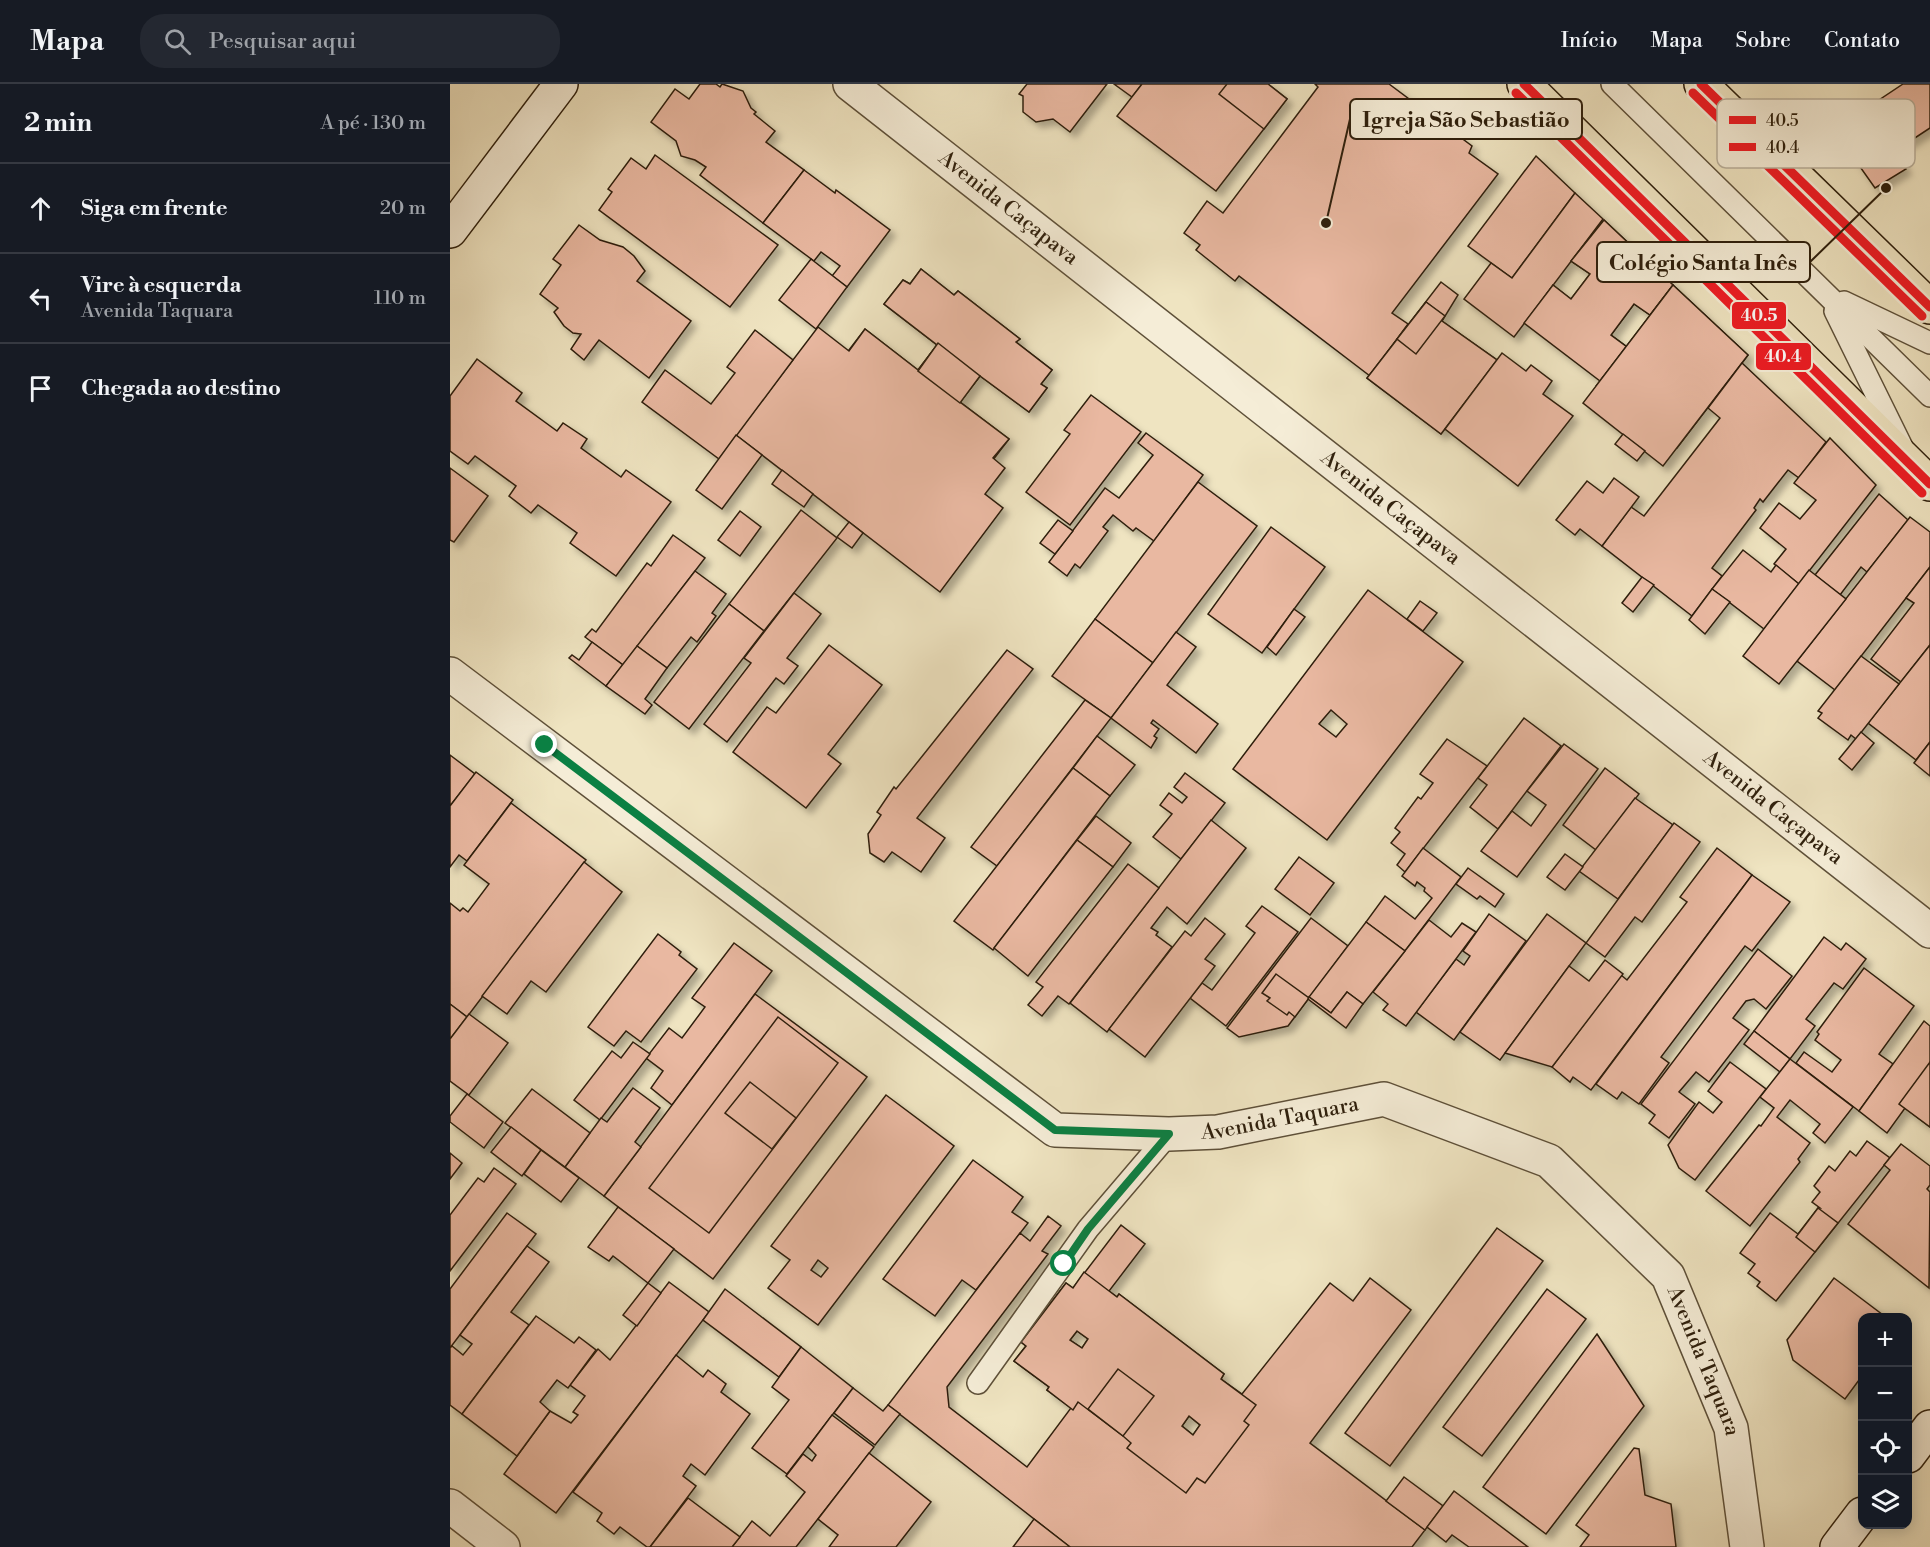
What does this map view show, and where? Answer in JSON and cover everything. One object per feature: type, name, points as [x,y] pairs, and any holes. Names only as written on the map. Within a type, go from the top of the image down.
[{"type":"main road","points":[[1524,84],[1921,475]]},
{"type":"main road","points":[[1701,84],[1717,100]]},
{"type":"main road","points":[[1787,168],[1930,307]]},
{"type":"street","points":[[450,231],[561,84]]},
{"type":"street","name":"Avenida Caçapava","points":[[850,84],[1930,931]]},
{"type":"street","name":"Avenida Taquara","points":[[450,674],[1055,1130],[1169,1134],[1218,1132],[1384,1099],[1549,1161],[1668,1276],[1731,1428],[1747,1547]]},
{"type":"street","points":[[1912,1451],[1930,1426]]},
{"type":"street","points":[[450,1506],[503,1547]]},
{"type":"street","points":[[1837,1547],[1858,1520]]},
{"type":"lane","points":[[1612,84],[1930,396]]},
{"type":"lane","points":[[1827,294],[1921,475]]},
{"type":"lane","points":[[1827,294],[1930,343]]},
{"type":"lane","points":[[978,1383],[1088,1229],[1169,1134]]},
{"type":"building","points":[[700,84],[716,84],[720,87],[722,84],[743,91],[751,108],[756,112],[754,114],[775,131],[766,142],[804,170],[763,223],[700,175],[706,167],[695,160],[681,156],[676,141],[651,122],[675,89],[689,99]]},
{"type":"building","points":[[1027,84],[1107,84],[1070,132],[1053,119],[1036,122],[1023,112],[1023,96],[1019,94]]},
{"type":"building","points":[[1114,84],[1142,84],[1132,97]]},
{"type":"building","points":[[1142,84],[1268,84],[1287,99],[1216,191],[1117,116]]},
{"type":"building","points":[[1227,84],[1268,84],[1287,99],[1264,129],[1219,94]]},
{"type":"building","points":[[1315,84],[1389,84],[1472,146],[1469,153],[1498,174],[1392,313],[1408,324],[1370,376],[1239,276],[1235,281],[1196,250],[1200,245],[1184,233],[1207,201],[1223,213],[1318,87]]},
{"type":"building","points":[[1903,84],[1930,84],[1930,128],[1915,138],[1915,99],[1880,99]]},
{"type":"building","points":[[655,155],[778,245],[730,307],[599,210],[612,192],[608,189],[631,158],[646,169]]},
{"type":"building","points":[[1536,156],[1575,193],[1512,278],[1468,246]]},
{"type":"building","points":[[1861,168],[1905,168],[1906,169],[1875,188]]},
{"type":"building","points":[[804,170],[835,193],[836,190],[890,230],[847,287],[832,276],[840,266],[821,252],[814,261],[763,223]]},
{"type":"building","points":[[1575,193],[1603,219],[1514,337],[1464,299],[1491,263],[1512,278]]},
{"type":"building","points":[[1604,220],[1673,285],[1650,315],[1634,304],[1611,335],[1627,347],[1607,372],[1531,316],[1553,285],[1571,299],[1590,274],[1571,261]]},
{"type":"building","points":[[1604,220],[1673,285],[1650,315],[1634,304],[1611,335],[1627,347],[1600,381],[1524,323],[1553,285],[1571,299],[1590,274],[1571,261]]},
{"type":"building","points":[[579,225],[600,240],[623,247],[634,256],[645,271],[637,281],[691,321],[649,378],[599,340],[584,360],[571,349],[581,334],[573,333],[564,326],[554,312],[558,308],[540,294],[561,265],[553,259]]},
{"type":"building","points":[[811,259],[847,287],[816,329],[779,300]]},
{"type":"building","points":[[921,269],[954,295],[958,291],[1020,339],[1016,342],[1052,370],[1041,384],[1047,388],[1029,412],[980,376],[960,402],[1009,439],[990,464],[984,459],[973,474],[936,445],[933,450],[874,405],[877,400],[842,373],[853,360],[846,354],[865,329],[918,370],[937,345],[884,304],[903,280],[910,284]]},
{"type":"building","points":[[921,269],[954,295],[958,291],[1020,339],[1016,342],[1052,370],[1041,384],[1047,388],[1029,412],[980,376],[960,402],[1009,439],[993,458],[1005,468],[985,494],[1003,508],[940,592],[736,435],[818,327],[849,351],[865,329],[918,370],[937,345],[884,304],[903,280],[910,284]]},
{"type":"building","points":[[1441,282],[1458,295],[1442,321],[1497,360],[1441,434],[1367,378]]},
{"type":"building","points":[[1673,285],[1748,355],[1677,448],[1596,386]]},
{"type":"building","points":[[1673,285],[1748,355],[1663,466],[1583,403]]},
{"type":"building","points":[[1426,302],[1444,316],[1442,321],[1497,360],[1441,434],[1367,378]]},
{"type":"building","points":[[1426,302],[1445,316],[1416,354],[1397,339]]},
{"type":"building","points":[[755,330],[793,360],[719,459],[642,402],[665,370],[711,404],[735,373],[727,367]]},
{"type":"building","points":[[938,343],[980,376],[960,403],[918,371]]},
{"type":"building","points":[[1502,353],[1526,371],[1531,365],[1552,381],[1543,394],[1573,416],[1518,486],[1445,429]]},
{"type":"building","points":[[477,359],[522,393],[516,401],[557,431],[563,423],[587,439],[581,448],[621,477],[626,470],[671,502],[616,576],[570,543],[577,533],[538,505],[531,513],[509,496],[516,486],[475,456],[468,464],[450,451],[450,396]]},
{"type":"building","points":[[1742,363],[1826,442],[1799,478],[1788,470],[1763,502],[1760,499],[1754,508],[1756,510],[1712,568],[1722,576],[1692,616],[1602,546],[1631,507],[1644,516],[1720,418],[1708,408]]},
{"type":"building","points":[[1091,395],[1141,432],[1070,525],[1026,492],[1070,434],[1064,430]]},
{"type":"building","points":[[1146,433],[1203,475],[1154,541],[1136,528],[1133,531],[1113,515],[1103,527],[1108,531],[1080,568],[1075,564],[1067,576],[1049,562],[1105,488],[1119,498],[1153,455],[1138,443]]},
{"type":"building","points":[[1623,434],[1645,451],[1637,461],[1615,444]]},
{"type":"building","points":[[736,435],[762,455],[722,509],[696,490]]},
{"type":"building","points":[[1830,438],[1876,485],[1799,584],[1774,564],[1786,549],[1760,528],[1779,503],[1800,519],[1816,500],[1794,483]]},
{"type":"building","points":[[450,468],[488,496],[454,542],[450,540]]},
{"type":"building","points":[[782,470],[813,494],[804,507],[772,484]]},
{"type":"building","points":[[1614,478],[1639,497],[1602,546],[1580,529],[1575,535],[1556,520],[1587,481],[1603,493]]},
{"type":"building","points":[[1198,482],[1257,526],[1153,663],[1095,619]]},
{"type":"building","points":[[1879,494],[1908,520],[1867,572],[1861,567],[1840,595],[1815,575]]},
{"type":"building","points":[[801,510],[837,538],[764,631],[729,604]]},
{"type":"building","points":[[740,511],[761,527],[740,556],[718,540]]},
{"type":"building","points":[[1910,517],[1930,532],[1930,567],[1835,690],[1797,661]]},
{"type":"building","points":[[1058,520],[1073,531],[1055,554],[1040,543]]},
{"type":"building","points":[[849,522],[863,533],[852,548],[837,537]]},
{"type":"building","points":[[1271,527],[1325,567],[1262,653],[1208,614]]},
{"type":"building","points":[[673,535],[705,558],[623,665],[585,637],[592,629],[596,632],[647,563],[651,566]]},
{"type":"building","points":[[1743,550],[1771,572],[1776,565],[1799,584],[1764,629],[1712,589]]},
{"type":"building","points":[[1930,567],[1930,645],[1901,682],[1871,659],[1914,603],[1906,598]]},
{"type":"building","points":[[1809,570],[1846,599],[1779,684],[1743,656]]},
{"type":"building","points":[[695,571],[726,594],[712,613],[716,616],[697,642],[691,637],[667,668],[637,646]]},
{"type":"building","points":[[1642,577],[1654,585],[1633,612],[1622,603]]},
{"type":"building","points":[[1712,589],[1730,602],[1705,634],[1689,620]]},
{"type":"building","points":[[1368,590],[1463,662],[1327,840],[1233,769]],"holes":[[[1331,710],[1347,724],[1336,737],[1319,724]]]},
{"type":"building","points":[[794,593],[821,614],[787,658],[798,666],[784,684],[776,678],[727,742],[704,724],[751,663],[744,658]]},
{"type":"building","points":[[1420,601],[1437,613],[1423,631],[1407,619]]},
{"type":"building","points":[[729,604],[764,631],[689,729],[654,702]]},
{"type":"building","points":[[1294,609],[1305,617],[1276,655],[1267,647]]},
{"type":"building","points":[[1095,619],[1153,663],[1111,718],[1052,676]]},
{"type":"building","points":[[1176,632],[1196,647],[1167,685],[1218,724],[1196,753],[1153,720],[1151,723],[1159,729],[1154,736],[1157,738],[1151,748],[1111,718]]},
{"type":"building","points":[[592,642],[623,665],[606,686],[569,658],[572,655],[579,660]]},
{"type":"building","points":[[829,645],[882,685],[828,754],[841,764],[806,808],[733,752],[767,707],[776,713]]},
{"type":"building","points":[[1930,645],[1930,742],[1916,760],[1868,723]]},
{"type":"building","points":[[637,646],[667,668],[645,699],[652,705],[645,714],[606,686]]},
{"type":"building","points":[[1007,650],[1033,669],[917,818],[945,838],[921,872],[892,852],[884,862],[870,853],[868,834],[881,815],[877,812],[894,787],[896,789]]},
{"type":"building","points":[[1861,656],[1899,684],[1856,739],[1851,735],[1848,740],[1818,718],[1822,713],[1818,711]]},
{"type":"building","points":[[1085,700],[1111,718],[997,866],[971,847]]},
{"type":"building","points":[[1524,718],[1561,746],[1498,829],[1470,807],[1487,785],[1478,778]]},
{"type":"building","points":[[1861,732],[1874,743],[1852,770],[1839,759]]},
{"type":"building","points":[[1097,736],[1135,765],[1110,796],[1073,768]]},
{"type":"building","points":[[1447,739],[1487,766],[1405,872],[1397,865],[1405,854],[1391,843],[1400,832],[1395,828],[1418,797],[1421,799],[1433,783],[1420,774]]},
{"type":"building","points":[[1930,742],[1930,776],[1914,763]]},
{"type":"building","points":[[1564,744],[1598,769],[1517,877],[1481,851],[1512,811],[1531,826],[1546,805],[1527,791]]},
{"type":"building","points":[[450,755],[475,774],[450,806]]},
{"type":"building","points":[[1073,768],[1110,796],[993,950],[954,921]]},
{"type":"building","points":[[1605,768],[1639,794],[1596,850],[1563,825]]},
{"type":"building","points":[[476,772],[513,800],[467,861],[459,855],[450,867],[450,806]]},
{"type":"building","points":[[1185,773],[1225,803],[1181,859],[1153,837],[1172,814],[1160,805],[1169,793],[1182,803],[1187,797],[1174,787]]},
{"type":"building","points":[[1635,798],[1673,825],[1618,899],[1579,871]]},
{"type":"building","points":[[511,803],[586,860],[467,1017],[450,1004],[450,903],[460,911],[463,908],[468,912],[489,884],[464,865]]},
{"type":"building","points":[[1096,816],[1131,843],[1113,867],[1077,840]]},
{"type":"building","points":[[1211,820],[1246,848],[1187,924],[1167,907],[1151,928],[1158,932],[1156,935],[1172,947],[1107,1032],[1070,1003]]},
{"type":"building","points":[[1674,823],[1700,842],[1642,922],[1635,917],[1605,957],[1586,943]]},
{"type":"building","points":[[1077,840],[1113,867],[1028,976],[994,948]]},
{"type":"building","points":[[1423,848],[1461,877],[1405,951],[1366,922],[1385,896],[1415,919],[1432,898],[1417,882],[1415,886],[1402,876]]},
{"type":"building","points":[[1717,848],[1752,875],[1591,1090],[1573,1077],[1570,1082],[1552,1067],[1621,975],[1627,980],[1687,902],[1680,897]]},
{"type":"building","points":[[1565,854],[1583,867],[1565,890],[1547,877]]},
{"type":"building","points":[[1299,857],[1334,883],[1310,915],[1275,889]]},
{"type":"building","points":[[584,862],[622,892],[546,992],[531,981],[507,1014],[482,996]]},
{"type":"building","points":[[1128,864],[1159,888],[1069,1004],[1058,996],[1042,1016],[1028,1005],[1043,987],[1036,982]]},
{"type":"building","points":[[1468,868],[1504,894],[1495,907],[1480,896],[1477,899],[1456,884]]},
{"type":"building","points":[[1752,875],[1790,902],[1752,951],[1745,946],[1661,1057],[1669,1063],[1639,1104],[1622,1092],[1617,1099],[1596,1084]]},
{"type":"building","points":[[1262,906],[1298,932],[1226,1026],[1190,998],[1202,983],[1212,990],[1255,933],[1246,926]]},
{"type":"building","points":[[1489,914],[1526,941],[1454,1040],[1416,1012],[1456,959],[1464,965],[1470,956],[1463,951]]},
{"type":"building","points":[[1547,914],[1586,943],[1500,1060],[1460,1032]]},
{"type":"building","points":[[1205,918],[1225,934],[1205,959],[1215,966],[1145,1057],[1109,1029],[1185,931],[1191,936]]},
{"type":"building","points":[[1311,918],[1348,946],[1288,1026],[1239,1037],[1227,1028]]},
{"type":"building","points":[[1429,920],[1451,937],[1462,923],[1476,932],[1406,1026],[1383,1010],[1388,1004],[1373,992]]},
{"type":"building","points":[[1366,922],[1405,951],[1363,1004],[1347,992],[1331,1013],[1309,997]]},
{"type":"building","points":[[658,934],[681,952],[679,955],[697,969],[641,1042],[626,1031],[614,1046],[588,1027]]},
{"type":"building","points":[[1824,937],[1841,950],[1846,943],[1866,959],[1843,989],[1834,983],[1806,1019],[1815,1026],[1790,1059],[1754,1031]]},
{"type":"building","points":[[734,943],[772,971],[672,1105],[651,1088],[663,1071],[646,1058],[669,1028],[682,1038],[705,1007],[692,998]]},
{"type":"building","points":[[1758,949],[1792,976],[1766,1009],[1754,999],[1746,1001],[1733,1018],[1749,1030],[1709,1082],[1696,1072],[1679,1092],[1695,1104],[1669,1138],[1649,1123],[1655,1115],[1641,1104]]},
{"type":"building","points":[[1605,960],[1623,974],[1552,1067],[1505,1053],[1569,966],[1589,981]]},
{"type":"building","points":[[1864,968],[1914,1006],[1879,1054],[1893,1064],[1859,1111],[1796,1063],[1804,1052],[1832,1072],[1841,1060],[1815,1040],[1819,1034],[1817,1032]]},
{"type":"building","points":[[1276,974],[1309,998],[1295,1017],[1289,1012],[1287,1015],[1267,1001],[1270,998],[1262,993]]},
{"type":"building","points":[[1347,992],[1363,1004],[1346,1028],[1308,999],[1309,997],[1331,1013]]},
{"type":"building","points":[[755,994],[867,1077],[713,1279],[604,1196]]},
{"type":"building","points":[[450,1004],[467,1017],[451,1038],[450,1037]]},
{"type":"building","points":[[469,1014],[508,1043],[469,1095],[450,1081],[450,1039]]},
{"type":"building","points":[[778,1017],[838,1063],[709,1233],[649,1188]]},
{"type":"building","points":[[1924,1021],[1930,1026],[1930,1127],[1905,1108],[1887,1133],[1859,1111]]},
{"type":"building","points":[[1754,1031],[1790,1059],[1780,1072],[1744,1044]]},
{"type":"building","points":[[633,1042],[650,1054],[600,1120],[574,1100],[612,1051],[621,1058]]},
{"type":"building","points":[[1790,1059],[1853,1107],[1825,1143],[1813,1133],[1820,1124],[1790,1100],[1777,1117],[1810,1143],[1798,1159],[1800,1162],[1750,1226],[1706,1191],[1774,1108],[1760,1097]]},
{"type":"building","points":[[1730,1062],[1766,1089],[1695,1180],[1679,1168],[1668,1145],[1699,1102],[1713,1113],[1722,1102],[1708,1091]]},
{"type":"building","points":[[1930,1062],[1930,1127],[1899,1104]]},
{"type":"building","points":[[750,1082],[796,1118],[772,1149],[725,1113]]},
{"type":"building","points":[[633,1088],[660,1108],[635,1142],[641,1147],[604,1196],[565,1167],[601,1118],[607,1122]]},
{"type":"building","points":[[532,1089],[590,1133],[565,1167],[505,1123]]},
{"type":"building","points":[[467,1094],[503,1122],[484,1148],[450,1122],[450,1116]]},
{"type":"building","points":[[886,1095],[954,1146],[818,1325],[768,1288],[790,1260],[771,1246]],"holes":[[[818,1260],[828,1268],[821,1277],[811,1270]]]},
{"type":"building","points":[[511,1127],[541,1150],[522,1176],[491,1152]]},
{"type":"building","points":[[1867,1141],[1890,1158],[1776,1301],[1757,1286],[1760,1282],[1748,1273],[1755,1264],[1740,1253],[1770,1213],[1798,1234],[1820,1208],[1812,1202],[1820,1192],[1814,1186],[1829,1166],[1835,1171],[1850,1151],[1856,1156]]},
{"type":"building","points":[[1901,1144],[1930,1166],[1930,1185],[1927,1189],[1930,1192],[1929,1288],[1848,1224],[1890,1170],[1884,1165]]},
{"type":"building","points":[[541,1150],[579,1178],[561,1202],[524,1174]]},
{"type":"building","points":[[450,1153],[462,1163],[450,1179]]},
{"type":"building","points":[[973,1160],[1023,1197],[1012,1212],[1028,1223],[976,1290],[962,1280],[935,1316],[883,1279]]},
{"type":"building","points":[[494,1168],[516,1184],[450,1271],[450,1215],[478,1178],[484,1182]]},
{"type":"building","points":[[618,1207],[674,1249],[648,1283],[613,1256],[609,1261],[588,1247]]},
{"type":"building","points":[[1818,1208],[1838,1223],[1815,1252],[1796,1237]]},
{"type":"building","points":[[507,1213],[536,1234],[450,1348],[450,1289]]},
{"type":"building","points":[[1048,1216],[1061,1226],[1042,1251],[1048,1254],[947,1387],[949,1407],[1027,1467],[1071,1408],[1047,1390],[1049,1387],[1014,1361],[1026,1346],[1021,1342],[1066,1283],[1073,1288],[1121,1225],[1145,1244],[1109,1291],[1117,1297],[1119,1294],[1224,1374],[1221,1379],[1242,1394],[1330,1283],[1353,1301],[1370,1278],[1411,1310],[1310,1443],[1425,1530],[1412,1547],[1070,1547],[888,1405],[1020,1233],[1030,1241]],"holes":[[[1077,1331],[1088,1339],[1082,1348],[1070,1340]],[[1189,1416],[1200,1425],[1193,1435],[1182,1426]]]},
{"type":"building","points":[[1497,1228],[1543,1261],[1390,1466],[1345,1433]]},
{"type":"building","points":[[527,1246],[549,1262],[511,1312],[529,1325],[462,1414],[450,1405],[450,1348],[452,1346],[463,1355],[472,1344],[460,1335]]},
{"type":"building","points":[[1084,1272],[1117,1297],[1119,1294],[1224,1374],[1221,1379],[1256,1405],[1244,1421],[1249,1425],[1205,1483],[1197,1478],[1186,1493],[1127,1448],[1131,1443],[1123,1436],[1078,1402],[1073,1410],[1047,1390],[1049,1387],[1014,1361],[1026,1346],[1021,1342],[1066,1283],[1073,1288]],"holes":[[[1077,1331],[1088,1339],[1082,1348],[1070,1340]],[[1189,1416],[1200,1425],[1193,1435],[1182,1426]]]},
{"type":"building","points":[[1834,1278],[1880,1313],[1858,1313],[1858,1381],[1845,1399],[1793,1360],[1787,1340]]},
{"type":"building","points":[[669,1282],[709,1312],[556,1513],[504,1474],[550,1411],[571,1423],[578,1415],[573,1412],[585,1396],[570,1385],[598,1349],[610,1360]]},
{"type":"building","points":[[648,1283],[661,1293],[637,1326],[623,1315]]},
{"type":"building","points":[[725,1289],[801,1347],[779,1377],[703,1320]]},
{"type":"building","points":[[1547,1289],[1586,1319],[1482,1456],[1443,1427]]},
{"type":"building","points":[[536,1316],[574,1343],[579,1337],[596,1350],[568,1388],[557,1380],[540,1402],[550,1411],[517,1456],[462,1414]]},
{"type":"building","points":[[1597,1334],[1644,1406],[1546,1534],[1483,1487]]},
{"type":"building","points":[[801,1347],[853,1388],[787,1474],[752,1448],[789,1400],[772,1387]]},
{"type":"building","points":[[676,1355],[703,1377],[708,1370],[726,1384],[721,1392],[750,1414],[705,1475],[691,1464],[683,1476],[696,1486],[650,1547],[647,1547],[620,1527],[614,1534],[597,1521],[602,1513],[573,1492]]},
{"type":"building","points":[[1118,1369],[1154,1396],[1123,1436],[1088,1409]]},
{"type":"building","points":[[853,1388],[883,1411],[888,1405],[900,1414],[875,1445],[834,1413]]},
{"type":"building","points":[[832,1415],[874,1447],[796,1547],[732,1547],[752,1521],[770,1536],[805,1492],[786,1476],[803,1454],[812,1461],[816,1455],[808,1447]]},
{"type":"building","points":[[1634,1448],[1639,1449],[1645,1495],[1671,1504],[1676,1547],[1580,1547],[1589,1535],[1576,1525]]},
{"type":"building","points":[[869,1453],[931,1502],[896,1547],[829,1547],[838,1535],[818,1519]]},
{"type":"building","points":[[1404,1477],[1443,1506],[1425,1530],[1386,1501]]},
{"type":"building","points":[[1454,1491],[1528,1547],[1469,1547],[1452,1535],[1446,1542],[1427,1527]]},
{"type":"building","points":[[688,1498],[740,1537],[732,1547],[650,1547]]},
{"type":"building","points":[[1034,1519],[1070,1547],[1013,1547]]},
{"type":"transit line","name":"40.5","points":[[1524,84],[1930,484]]},
{"type":"transit line","name":"40.5","points":[[1701,84],[1717,100]]},
{"type":"transit line","name":"40.4","points":[[1516,93],[1922,493]]},
{"type":"transit line","name":"40.4","points":[[1693,93],[1717,116]]},
{"type":"transit line","name":"40.4","points":[[1770,168],[1922,316]]},
{"type":"transit line","name":"40.5","points":[[1787,168],[1930,307]]},
{"type":"place","name":"Colégio Santa Inês","points":[[1886,188]]},
{"type":"place","name":"Igreja São Sebastião","points":[[1326,223]]},
{"type":"route","points":[[545,745],[1055,1130],[1169,1134],[1088,1229],[1064,1264]]}]
